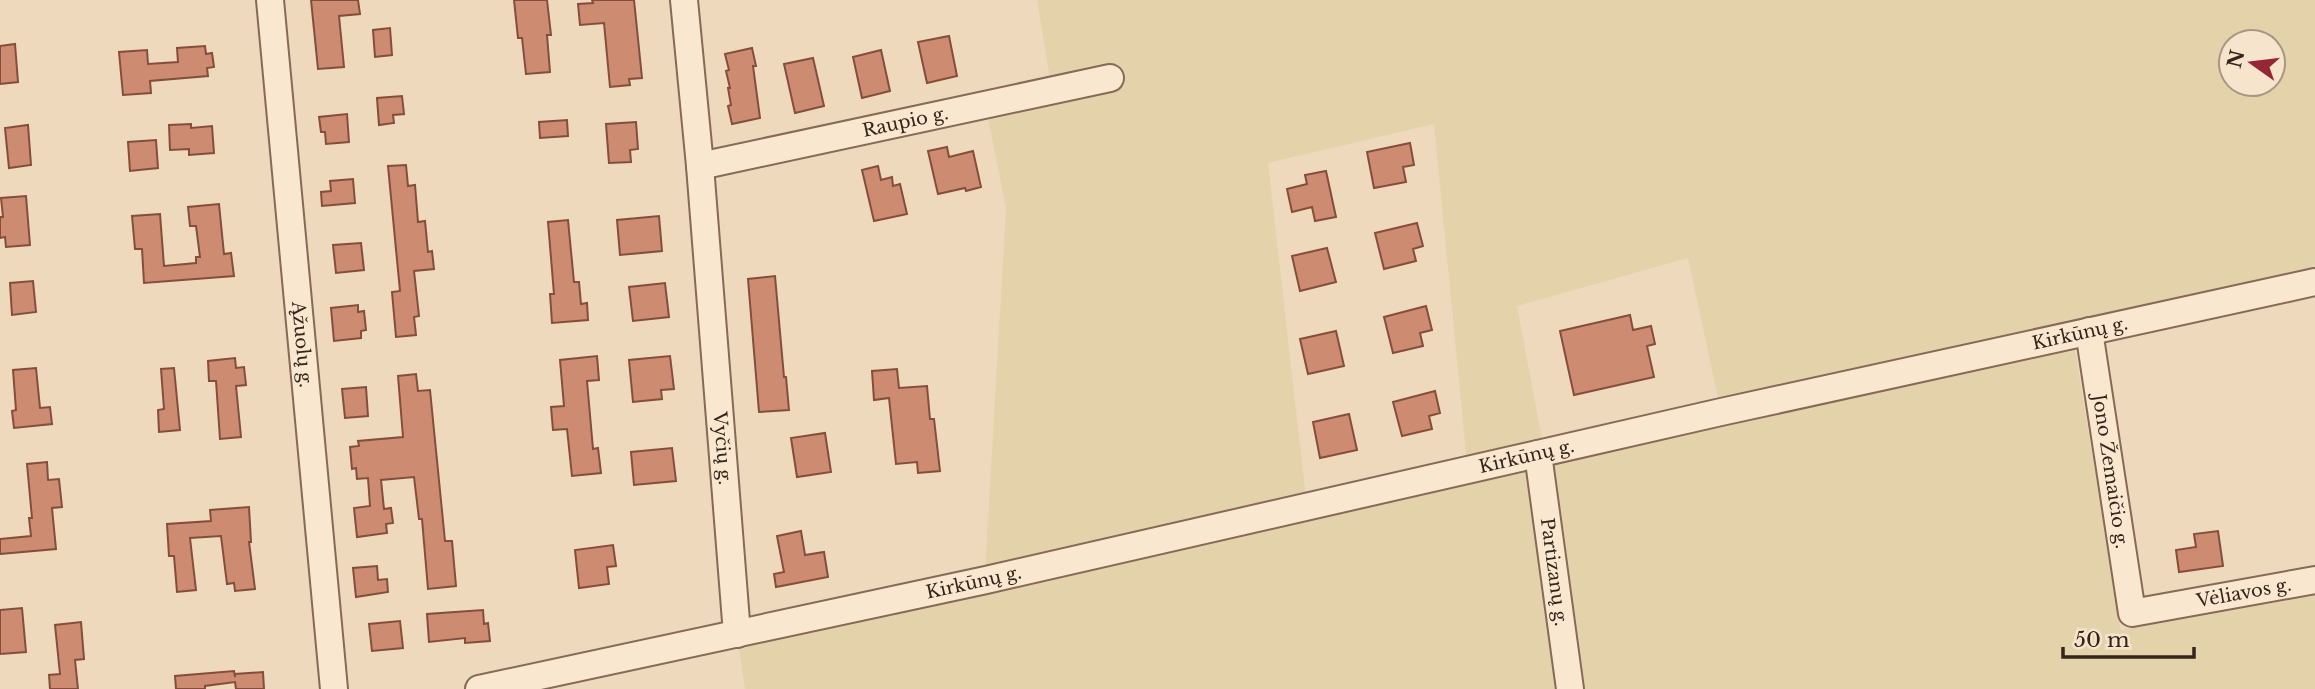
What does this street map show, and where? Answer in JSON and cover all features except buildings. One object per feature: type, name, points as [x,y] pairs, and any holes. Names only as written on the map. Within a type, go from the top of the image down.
[{"type":"street","name":"Ąžuolų g.","points":[[270,0],[334,689]]},
{"type":"street","name":"Vyčių g.","points":[[684,0],[700,166],[737,634]]},
{"type":"street","name":"Raupio g.","points":[[700,166],[1110,78]]},
{"type":"street","name":"Kirkūnų g.","points":[[737,634],[2315,282]]},
{"type":"street","name":"Jono Žemaičio g.","points":[[2089,331],[2133,613]]},
{"type":"street","name":"Partizanų g.","points":[[1538,454],[1570,689]]},
{"type":"street","name":"Vėliavos g.","points":[[2133,613],[2315,580]]},
{"type":"street","points":[[479,689],[737,634]]},
{"type":"shaded area","points":[[1037,0],[2315,0],[2315,292],[2074,344],[2121,630],[2315,589],[2315,689],[745,689],[737,634],[1721,412],[1688,258],[1517,306],[1544,450],[1467,464],[1434,124],[1268,163],[1306,498],[985,572],[1006,208],[988,118],[1053,97]]}]
